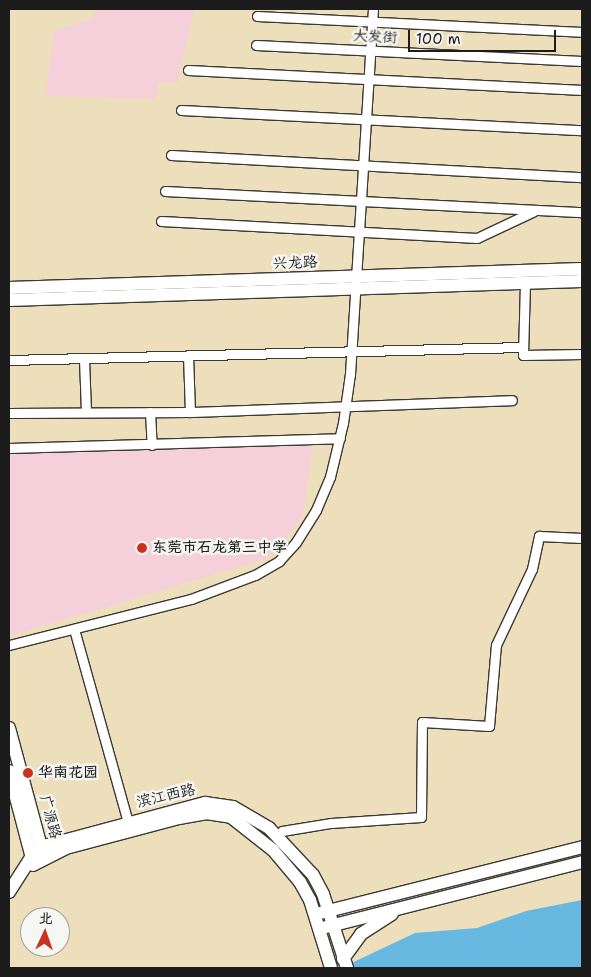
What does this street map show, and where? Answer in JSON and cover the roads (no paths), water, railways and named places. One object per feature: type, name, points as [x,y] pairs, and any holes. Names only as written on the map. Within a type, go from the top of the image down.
[{"type":"main road","name":"兴龙路","points":[[9,300],[356,283],[582,269]]},
{"type":"main road","name":"兴龙路","points":[[9,288],[356,283],[525,284],[582,281]]},
{"type":"main road","name":"广源路","points":[[9,728],[34,861]]},
{"type":"main road","name":"广源路","points":[[9,771],[34,861]]},
{"type":"main road","name":"滨江西路","points":[[34,861],[128,822],[205,803],[233,807],[269,828],[300,858],[313,875],[345,956]]},
{"type":"main road","name":"滨江西路","points":[[34,861],[66,848],[179,818],[206,813],[231,816],[259,837],[288,866],[310,900],[331,968]]},
{"type":"main road","points":[[314,914],[582,847]]},
{"type":"main road","points":[[9,892],[34,861]]},
{"type":"main road","points":[[9,903],[34,861]]},
{"type":"main road","points":[[318,929],[582,862]]},
{"type":"main road","points":[[345,956],[361,934],[408,906]]},
{"type":"street","points":[[9,645],[213,592],[255,575],[279,561],[296,542],[316,510],[330,477],[346,406],[360,232],[373,9]]},
{"type":"street","points":[[257,16],[582,32]]},
{"type":"street","name":"大发街","points":[[256,44],[582,61]]},
{"type":"street","points":[[188,70],[369,81],[582,90]]},
{"type":"street","points":[[181,110],[582,130]]},
{"type":"street","points":[[172,155],[582,178]]},
{"type":"street","points":[[165,191],[582,212]]},
{"type":"street","points":[[161,221],[477,238],[536,210]]},
{"type":"street","points":[[525,284],[521,347],[523,355],[582,354]]},
{"type":"street","points":[[9,360],[352,349],[521,347]]},
{"type":"street","points":[[188,355],[190,412]]},
{"type":"street","points":[[84,359],[86,411]]},
{"type":"street","points":[[9,413],[86,411],[190,412],[512,400]]},
{"type":"street","points":[[150,412],[152,445]]},
{"type":"street","points":[[9,448],[340,438]]},
{"type":"street","points":[[282,831],[331,823],[421,817],[422,722],[489,726],[496,645],[532,569],[540,536],[582,538]]},
{"type":"street","points":[[74,629],[128,822]]},
{"type":"water","points":[[582,900],[582,968],[341,968],[415,933],[477,928],[526,911]]},
{"type":"place","name":"东莞市石龙第三中学","points":[[142,548]]},
{"type":"place","name":"华南花园","points":[[28,773]]}]
